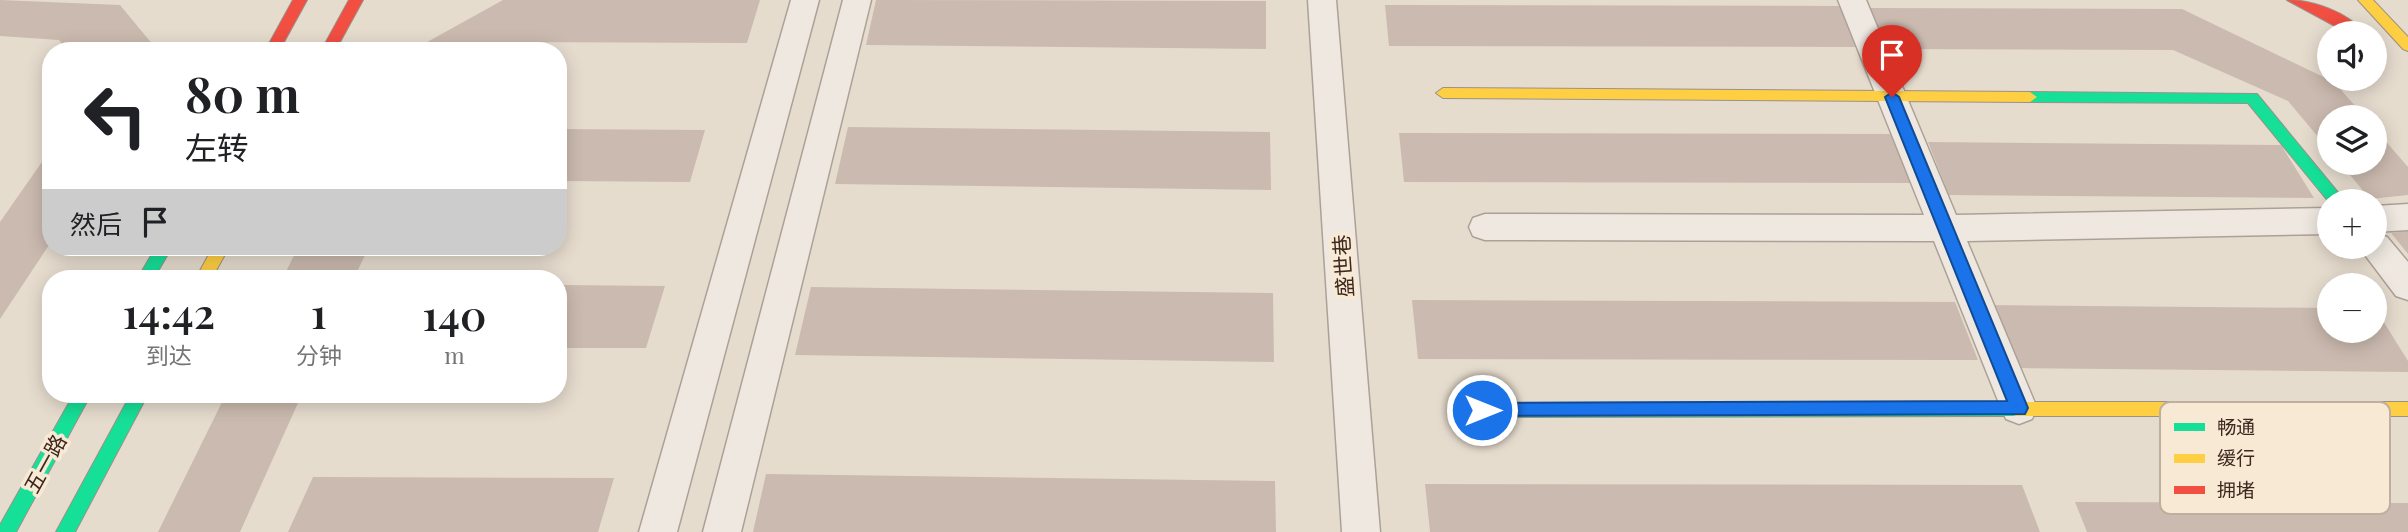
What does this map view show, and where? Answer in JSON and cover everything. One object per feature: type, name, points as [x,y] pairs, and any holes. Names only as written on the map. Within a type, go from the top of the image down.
[{"type":"street","points":[[277,42],[300,0]]},
{"type":"street","points":[[333,42],[356,0]]},
{"type":"street","points":[[658,532],[805,0]]},
{"type":"street","points":[[722,532],[858,0]]},
{"type":"street","name":"盛世巷","points":[[1322,0],[1361,532]]},
{"type":"street","points":[[1852,0],[2019,408]]},
{"type":"street","points":[[2294,0],[2340,21]]},
{"type":"street","points":[[2365,0],[2408,46]]},
{"type":"street","points":[[1443,93],[2252,98],[2327,189]]},
{"type":"street","points":[[2387,218],[2408,216]]},
{"type":"street","points":[[1485,227],[1946,228],[2317,222]]},
{"type":"street","points":[[2386,259],[2408,286]]},
{"type":"street","name":"五一路","points":[[6,532],[77,403]]},
{"type":"street","points":[[65,532],[135,403]]},
{"type":"street","points":[[1482,410],[2160,408]]},
{"type":"street","points":[[2390,409],[2408,409]]},
{"type":"building","points":[[0,0],[120,5],[151,42],[60,42],[0,36]]},
{"type":"building","points":[[503,0],[760,0],[747,43],[427,42]]},
{"type":"building","points":[[876,0],[1266,1],[1266,49],[866,45]]},
{"type":"building","points":[[1385,5],[1841,6],[1857,47],[1389,46]]},
{"type":"building","points":[[1870,8],[2182,9],[2317,74],[2317,91],[2342,91],[2354,105],[2317,105],[2317,136],[2288,101],[2173,50],[1887,49]]},
{"type":"building","points":[[848,127],[1270,132],[1271,190],[835,184]]},
{"type":"building","points":[[567,129],[705,130],[690,182],[567,181]]},
{"type":"building","points":[[1399,133],[1893,134],[1912,183],[1404,182]]},
{"type":"building","points":[[1928,142],[2281,145],[2314,198],[1949,195]]},
{"type":"building","points":[[2387,143],[2408,167],[2408,195],[2387,197],[2387,189],[2362,189],[2350,175],[2387,175]]},
{"type":"building","points":[[42,162],[42,256],[0,319],[0,222]]},
{"type":"building","points":[[2408,231],[2408,254],[2391,233]]},
{"type":"building","points":[[294,256],[365,256],[358,270],[287,270]]},
{"type":"building","points":[[567,285],[665,286],[646,348],[567,348]]},
{"type":"building","points":[[811,287],[1273,293],[1274,362],[795,355]]},
{"type":"building","points":[[1412,300],[1955,302],[1978,360],[1418,359]]},
{"type":"building","points":[[1988,305],[2317,308],[2317,343],[2387,343],[2387,327],[2408,361],[2408,372],[2013,368]]},
{"type":"building","points":[[222,403],[298,403],[240,532],[158,532]]},
{"type":"building","points":[[766,474],[1275,481],[1276,532],[753,532]]},
{"type":"building","points":[[313,477],[614,478],[598,532],[288,532]]},
{"type":"building","points":[[1425,484],[2022,485],[2040,532],[1430,532]]},
{"type":"building","points":[[2075,502],[2160,502],[2160,514],[2390,514],[2390,503],[2408,503],[2408,532],[2087,532]]},
{"type":"traffic: fast","points":[[2030,97],[2252,98],[2327,189]]},
{"type":"traffic: fast","points":[[151,270],[159,256]]},
{"type":"traffic: fast","points":[[6,532],[78,403]]},
{"type":"traffic: fast","points":[[65,532],[135,403]]},
{"type":"traffic: fast","points":[[1482,410],[2016,409]]},
{"type":"traffic: slow","points":[[2365,0],[2408,46]]},
{"type":"traffic: slow","points":[[1443,93],[2030,97]]},
{"type":"traffic: slow","points":[[208,270],[216,256]]},
{"type":"traffic: slow","points":[[2016,409],[2160,409]]},
{"type":"traffic: slow","points":[[2390,409],[2408,409]]},
{"type":"traffic: jam","points":[[277,42],[300,0]]},
{"type":"traffic: jam","points":[[333,42],[356,0]]},
{"type":"traffic: jam","points":[[2294,0],[2340,21]]},
{"type":"route","points":[[1482,410],[2019,408],[1892,97]]}]
